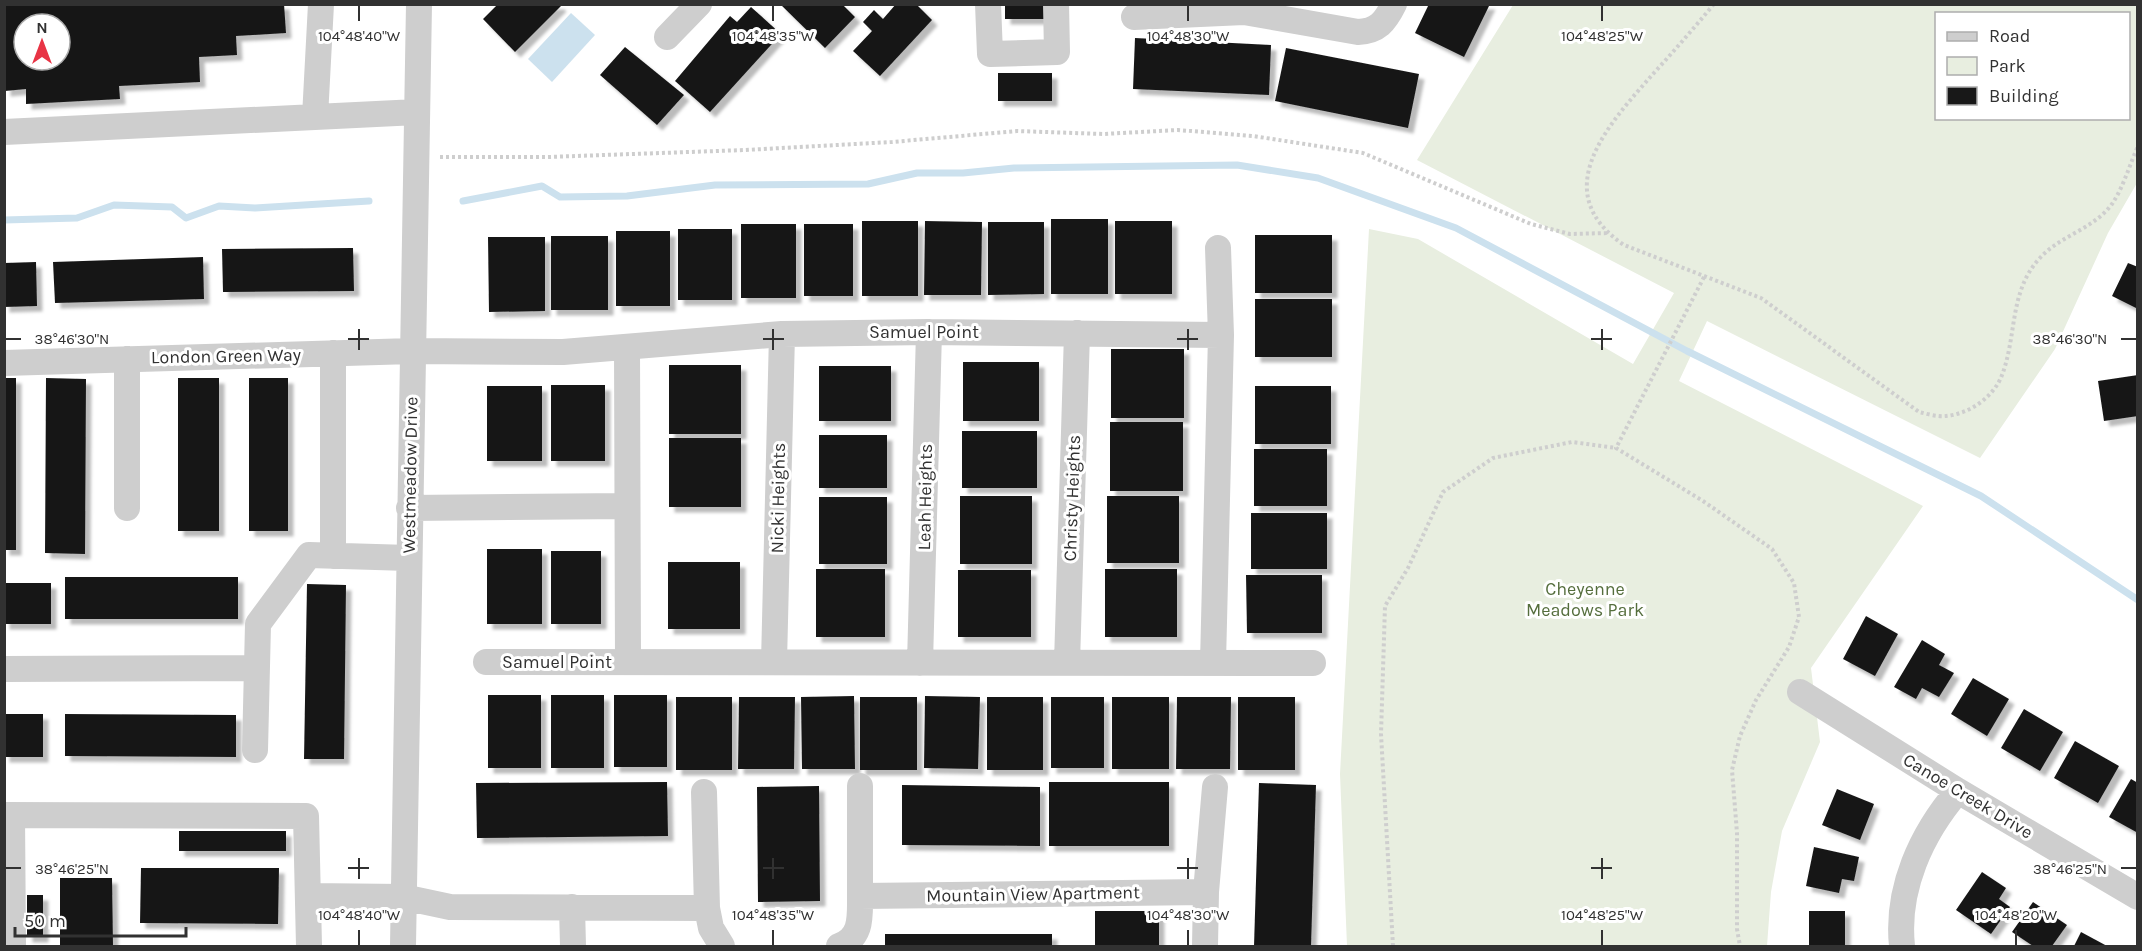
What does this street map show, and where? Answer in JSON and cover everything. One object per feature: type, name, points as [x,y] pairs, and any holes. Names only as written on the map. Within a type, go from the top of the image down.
[{"type":"street","points":[[315,117],[321,4]]},
{"type":"street","name":"Westmeadow Drive","points":[[403,946],[411,351],[419,4]]},
{"type":"street","points":[[667,37],[699,4]]},
{"type":"street","points":[[988,4],[990,54],[1057,52],[1056,4]]},
{"type":"street","points":[[1134,17],[1213,8],[1358,32],[1373,31],[1385,21],[1394,4]]},
{"type":"street","points":[[4,132],[417,112]]},
{"type":"street","points":[[1213,663],[1221,335],[1218,248]]},
{"type":"street","name":"Samuel Point","points":[[411,351],[563,352],[782,334],[929,332],[1221,335]]},
{"type":"street","name":"Leah Heights","points":[[920,663],[929,332]]},
{"type":"street","name":"Christy Heights","points":[[1067,663],[1077,333]]},
{"type":"street","name":"Nicki Heights","points":[[774,662],[782,334]]},
{"type":"street","name":"Samuel Point","points":[[627,347],[627,662]]},
{"type":"street","name":"London Green Way","points":[[4,363],[411,351]]},
{"type":"street","points":[[333,353],[333,556]]},
{"type":"street","points":[[127,358],[127,508]]},
{"type":"street","points":[[409,508],[627,506]]},
{"type":"street","points":[[255,750],[258,624],[309,555],[409,558]]},
{"type":"street","name":"Samuel Point","points":[[486,662],[1313,663]]},
{"type":"street","points":[[4,669],[257,668]]},
{"type":"street","name":"Canoe Creek Drive","points":[[1800,692],[1958,791],[2138,897]]},
{"type":"street","points":[[839,946],[849,943],[860,926],[860,786]]},
{"type":"street","points":[[1205,946],[1206,892],[1215,787]]},
{"type":"street","points":[[1902,946],[1902,905],[1912,866],[1936,817],[1958,791]]},
{"type":"street","points":[[704,792],[707,908],[711,928],[722,946]]},
{"type":"street","points":[[13,946],[8,815],[306,816],[309,946]]},
{"type":"street","name":"Mountain View Apartment","points":[[860,896],[1206,892]]},
{"type":"street","points":[[308,896],[404,897],[450,907],[707,908]]},
{"type":"street","points":[[572,907],[573,946]]},
{"type":"path","points":[[1714,4],[1624,107],[1601,137],[1592,157],[1588,192],[1592,208],[1609,233],[1624,245],[1761,298],[1919,412],[1945,417],[1972,409],[1991,393],[2002,376],[2015,309],[2024,282],[2039,259],[2060,241],[2088,225],[2112,205],[2138,146]]},
{"type":"path","points":[[416,157],[548,157],[892,142],[1017,131],[1103,134],[1178,129],[1253,136],[1363,153],[1531,224],[1570,234],[1609,233]]},
{"type":"path","points":[[1616,448],[1704,277]]},
{"type":"path","points":[[1393,946],[1381,734],[1385,606],[1408,568],[1443,492],[1493,458],[1572,442],[1616,448],[1703,501],[1772,549],[1794,583],[1799,617],[1790,647],[1756,700],[1740,736],[1732,771],[1737,833],[1737,929],[1740,946]]},
{"type":"green space","name":"Cheyenne Meadows Park","points":[[1513,5],[2137,5],[2137,183],[2108,233],[2055,349],[1980,458],[1707,321],[1679,381],[1923,506],[1811,668],[1820,742],[1782,831],[1771,892],[1767,946],[1347,946],[1340,774],[1369,229],[1418,239],[1633,364],[1674,293],[1417,160]]},
{"type":"water","points":[[571,13],[595,35],[552,82],[528,59]]},
{"type":"building","points":[[5,4],[284,4],[286,33],[236,36],[237,55],[199,57],[200,82],[119,86],[120,99],[26,104],[26,89],[5,91]]},
{"type":"building","points":[[498,4],[559,4],[561,6],[515,52],[483,19]]},
{"type":"building","points":[[780,4],[842,4],[855,17],[825,48]]},
{"type":"building","points":[[896,4],[916,4],[932,20],[880,76],[853,51],[872,31],[863,22],[874,10],[883,19]]},
{"type":"building","points":[[1429,4],[1490,4],[1464,57],[1415,33]]},
{"type":"building","points":[[1005,5],[1046,5],[1046,19],[1005,19]]},
{"type":"building","points":[[751,7],[781,34],[710,112],[675,81],[730,16],[737,22]]},
{"type":"building","points":[[1135,38],[1271,45],[1269,95],[1133,89]]},
{"type":"building","points":[[625,47],[684,95],[657,125],[600,75]]},
{"type":"building","points":[[1286,48],[1419,74],[1408,128],[1275,101]]},
{"type":"building","points":[[998,73],[1052,73],[1052,101],[998,101]]},
{"type":"building","points":[[1051,219],[1108,219],[1108,294],[1051,294]]},
{"type":"building","points":[[862,221],[918,221],[918,296],[862,296]]},
{"type":"building","points":[[925,221],[982,222],[981,295],[924,295]]},
{"type":"building","points":[[1115,221],[1172,221],[1172,294],[1115,294]]},
{"type":"building","points":[[988,222],[1044,222],[1044,294],[988,295]]},
{"type":"building","points":[[741,224],[796,224],[796,298],[741,298]]},
{"type":"building","points":[[804,224],[853,224],[853,296],[804,296]]},
{"type":"building","points":[[678,229],[732,229],[732,300],[678,300]]},
{"type":"building","points":[[616,231],[670,231],[670,306],[616,306]]},
{"type":"building","points":[[1255,235],[1332,235],[1332,293],[1255,293]]},
{"type":"building","points":[[551,236],[608,236],[608,310],[551,310]]},
{"type":"building","points":[[488,237],[545,237],[545,311],[489,312]]},
{"type":"building","points":[[353,248],[354,291],[223,292],[222,249]]},
{"type":"building","points":[[203,257],[204,299],[55,303],[53,262]]},
{"type":"building","points":[[36,262],[37,306],[4,307],[4,263]]},
{"type":"building","points":[[2128,263],[2138,267],[2138,309],[2112,296]]},
{"type":"building","points":[[1255,299],[1332,299],[1332,357],[1255,357]]},
{"type":"building","points":[[1111,349],[1184,349],[1184,418],[1111,418]]},
{"type":"building","points":[[963,362],[1039,362],[1039,421],[963,421]]},
{"type":"building","points":[[669,365],[741,365],[741,434],[669,434]]},
{"type":"building","points":[[819,366],[891,366],[891,421],[819,421]]},
{"type":"building","points":[[2138,375],[2138,416],[2104,421],[2098,381]]},
{"type":"building","points":[[4,378],[16,378],[16,550],[4,550]]},
{"type":"building","points":[[46,378],[86,379],[85,554],[45,553]]},
{"type":"building","points":[[178,378],[219,378],[219,531],[178,531]]},
{"type":"building","points":[[249,378],[288,378],[288,531],[249,531]]},
{"type":"building","points":[[551,385],[605,385],[605,461],[551,461]]},
{"type":"building","points":[[487,386],[542,386],[542,461],[487,461]]},
{"type":"building","points":[[1255,386],[1331,386],[1331,444],[1255,444]]},
{"type":"building","points":[[1110,422],[1183,422],[1183,491],[1110,491]]},
{"type":"building","points":[[962,431],[1037,431],[1037,488],[962,488]]},
{"type":"building","points":[[819,435],[887,435],[887,488],[819,488]]},
{"type":"building","points":[[669,438],[741,438],[741,507],[669,507]]},
{"type":"building","points":[[1254,449],[1327,449],[1327,506],[1254,506]]},
{"type":"building","points":[[960,496],[1032,496],[1032,564],[960,564]]},
{"type":"building","points":[[1107,496],[1179,496],[1179,563],[1107,563]]},
{"type":"building","points":[[819,497],[887,497],[887,564],[819,564]]},
{"type":"building","points":[[1251,513],[1327,513],[1327,569],[1251,569]]},
{"type":"building","points":[[487,549],[542,549],[542,624],[487,624]]},
{"type":"building","points":[[551,551],[601,551],[601,624],[551,624]]},
{"type":"building","points":[[668,562],[740,562],[740,629],[668,629]]},
{"type":"building","points":[[816,569],[885,569],[885,637],[816,637]]},
{"type":"building","points":[[1105,569],[1177,569],[1177,637],[1105,637]]},
{"type":"building","points":[[958,570],[1031,570],[1031,637],[958,637]]},
{"type":"building","points":[[1246,575],[1322,575],[1322,633],[1247,633]]},
{"type":"building","points":[[65,577],[238,577],[238,619],[65,619]]},
{"type":"building","points":[[4,583],[51,583],[51,624],[4,624]]},
{"type":"building","points":[[307,584],[346,585],[344,759],[304,759]]},
{"type":"building","points":[[1866,616],[1898,634],[1875,676],[1843,659]]},
{"type":"building","points":[[1922,640],[1945,654],[1939,665],[1954,673],[1939,697],[1922,688],[1916,699],[1894,687]]},
{"type":"building","points":[[1973,678],[2009,699],[1987,736],[1951,714]]},
{"type":"building","points":[[488,695],[541,695],[541,768],[488,768]]},
{"type":"building","points":[[551,695],[604,695],[604,768],[551,768]]},
{"type":"building","points":[[614,695],[667,695],[667,767],[614,767]]},
{"type":"building","points":[[854,696],[855,769],[802,769],[801,697]]},
{"type":"building","points":[[925,696],[980,697],[978,769],[924,768]]},
{"type":"building","points":[[676,697],[732,697],[732,770],[676,770]]},
{"type":"building","points":[[739,697],[795,697],[794,769],[738,769]]},
{"type":"building","points":[[860,697],[917,697],[917,770],[860,770]]},
{"type":"building","points":[[987,697],[1043,697],[1043,770],[987,770]]},
{"type":"building","points":[[1051,697],[1104,697],[1104,768],[1051,768]]},
{"type":"building","points":[[1112,697],[1169,697],[1169,769],[1112,769]]},
{"type":"building","points":[[1177,697],[1231,697],[1230,769],[1176,769]]},
{"type":"building","points":[[1238,697],[1295,697],[1295,770],[1238,770]]},
{"type":"building","points":[[2024,709],[2063,732],[2040,771],[2001,748]]},
{"type":"building","points":[[4,714],[43,714],[43,757],[4,757]]},
{"type":"building","points":[[65,714],[236,715],[236,757],[65,756]]},
{"type":"building","points":[[2075,741],[2119,766],[2098,803],[2054,778]]},
{"type":"building","points":[[2131,779],[2138,783],[2138,833],[2109,817]]},
{"type":"building","points":[[667,782],[668,836],[477,838],[476,783]]},
{"type":"building","points":[[1049,782],[1169,782],[1169,846],[1049,846]]},
{"type":"building","points":[[1259,783],[1316,785],[1311,946],[1254,946]]},
{"type":"building","points":[[902,785],[1040,787],[1040,846],[902,845]]},
{"type":"building","points":[[819,786],[820,901],[758,902],[757,787]]},
{"type":"building","points":[[1837,789],[1874,804],[1860,840],[1822,825]]},
{"type":"building","points":[[179,831],[286,831],[286,851],[179,851]]},
{"type":"building","points":[[1814,847],[1859,857],[1854,881],[1842,879],[1839,893],[1806,886]]},
{"type":"building","points":[[141,868],[279,868],[278,924],[140,923]]},
{"type":"building","points":[[1982,872],[2006,888],[1999,899],[2010,907],[1991,934],[1956,910]]},
{"type":"building","points":[[60,878],[112,878],[113,946],[60,946]]},
{"type":"building","points":[[27,895],[43,895],[43,937],[27,937]]},
{"type":"building","points":[[2033,902],[2067,925],[2052,946],[2033,946],[2012,932]]},
{"type":"building","points":[[1095,911],[1159,911],[1159,946],[1095,946]]},
{"type":"building","points":[[1809,911],[1845,911],[1845,946],[1809,946]]},
{"type":"building","points":[[2081,932],[2107,946],[2074,946]]},
{"type":"building","points":[[885,934],[1052,934],[1052,946],[885,946]]},
{"type":"waterway","points":[[463,201],[542,186],[560,197],[627,196],[715,185],[868,184],[917,173],[963,173],[1014,168],[1237,165],[1318,178],[1456,228],[1687,351],[1981,496],[2138,600]]},
{"type":"waterway","points":[[4,220],[77,218],[114,205],[172,207],[186,218],[219,206],[255,208],[369,201]]}]
